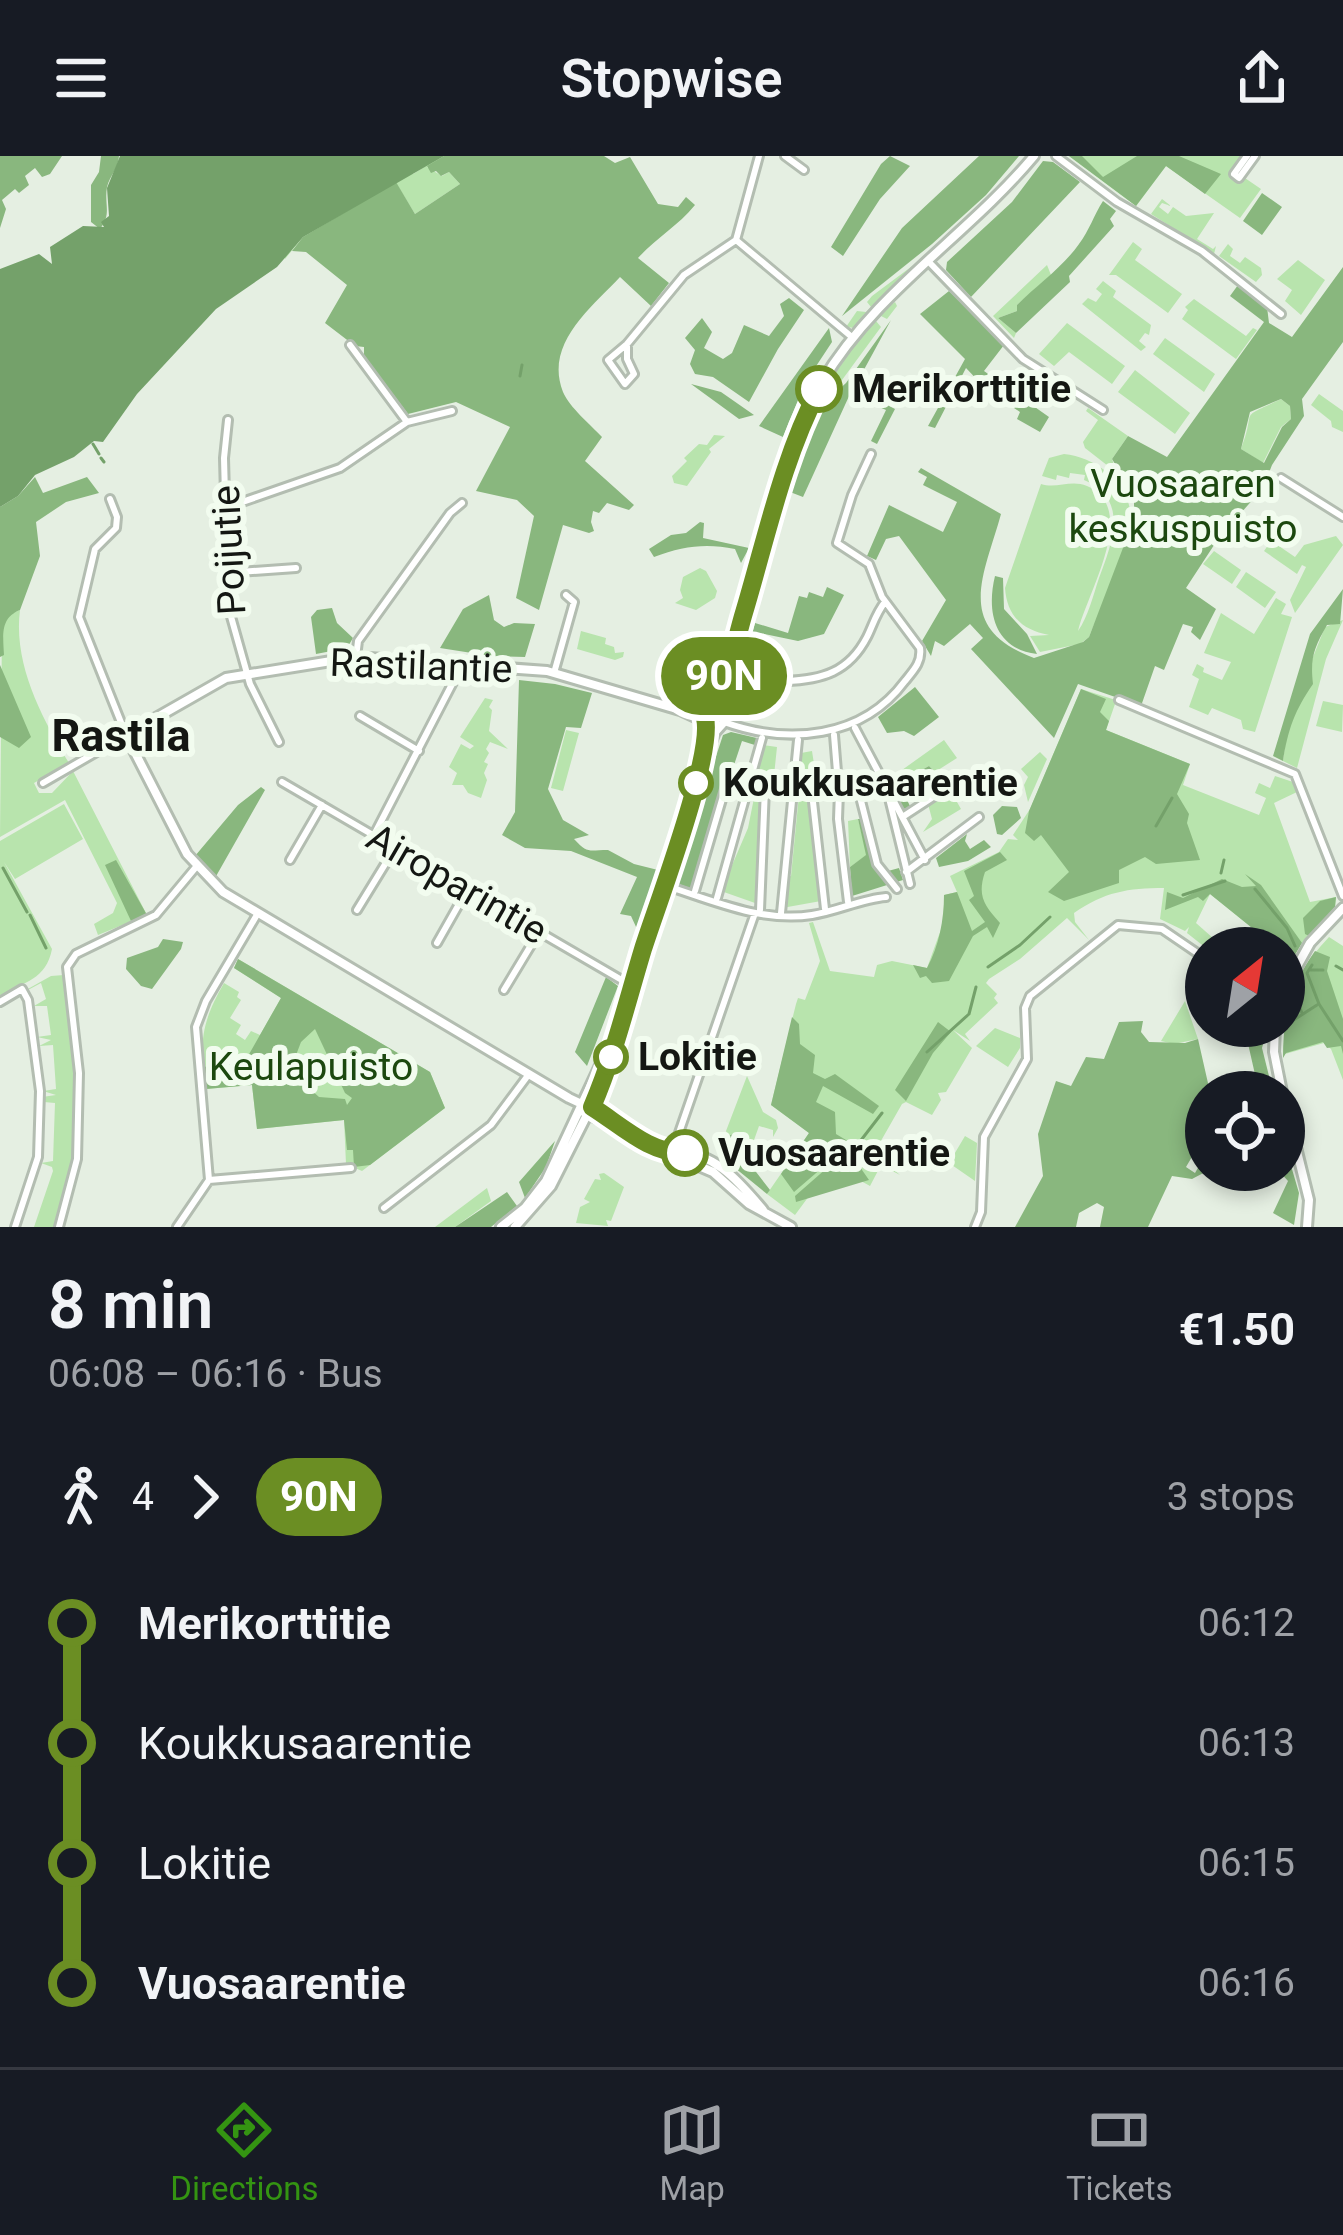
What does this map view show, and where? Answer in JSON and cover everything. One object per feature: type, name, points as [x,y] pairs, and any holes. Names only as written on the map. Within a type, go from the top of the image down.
[{"type":"street","points":[[627,344],[626,359],[634,374],[626,385],[607,362],[684,275],[736,240],[758,156]]},
{"type":"street","points":[[784,156],[804,170]]},
{"type":"street","points":[[514,1227],[551,1186],[625,1009],[797,435],[822,382],[853,338],[1003,194],[1031,156]]},
{"type":"street","points":[[1056,156],[1117,202],[1202,251],[1281,314]]},
{"type":"street","points":[[736,240],[853,338]]},
{"type":"street","points":[[929,262],[1023,359],[1102,410]]},
{"type":"street","points":[[350,345],[407,422]]},
{"type":"street","points":[[225,508],[340,468],[407,422],[452,411]]},
{"type":"street","name":"Poijutie","points":[[228,419],[229,616],[246,673],[279,742]]},
{"type":"street","points":[[714,720],[763,733],[809,734],[844,728],[875,712],[900,688],[922,655],[885,602],[872,567],[843,549],[837,539],[871,454]]},
{"type":"street","points":[[1281,478],[1343,517]]},
{"type":"street","points":[[110,499],[116,528],[95,549],[79,617],[126,735],[196,867],[215,886],[258,913],[586,1109],[713,1172],[749,1204],[790,1227]]},
{"type":"street","points":[[356,657],[358,641],[462,503]]},
{"type":"street","points":[[226,573],[296,568]]},
{"type":"street","points":[[554,673],[573,604],[566,596]]},
{"type":"street","points":[[785,681],[818,679],[844,666],[885,602]]},
{"type":"street","name":"Rastilantie","points":[[43,783],[212,685],[246,673],[356,657],[554,673],[714,720]]},
{"type":"street","points":[[374,835],[464,663]]},
{"type":"street","points":[[1119,700],[1295,774],[1343,896]]},
{"type":"street","points":[[360,716],[418,751]]},
{"type":"street","points":[[855,728],[925,860]]},
{"type":"street","points":[[834,735],[848,902]]},
{"type":"street","points":[[717,898],[762,738]]},
{"type":"street","points":[[781,913],[799,740]]},
{"type":"street","points":[[695,891],[728,779]]},
{"type":"street","points":[[904,816],[959,780]]},
{"type":"street","name":"Airoparintie","points":[[282,782],[632,986]]},
{"type":"street","points":[[672,1153],[758,911],[765,788]]},
{"type":"street","points":[[857,789],[878,864],[898,889]]},
{"type":"street","points":[[887,790],[910,884]]},
{"type":"street","points":[[812,793],[825,909]]},
{"type":"street","points":[[290,860],[322,805]]},
{"type":"street","points":[[906,872],[980,818]]},
{"type":"street","points":[[357,910],[395,848]]},
{"type":"street","points":[[59,1227],[77,1160],[79,1072],[67,968],[76,954],[158,913],[196,867]]},
{"type":"street","points":[[664,885],[758,911],[809,916],[886,897]]},
{"type":"street","points":[[436,943],[467,890]]},
{"type":"street","points":[[1305,955],[1343,911]]},
{"type":"street","points":[[177,1227],[209,1180],[196,1027],[206,1001],[258,913]]},
{"type":"street","points":[[975,1227],[981,1212],[984,1137],[1028,1059],[1024,1010],[1030,996],[1118,925],[1162,929],[1185,945]]},
{"type":"street","points":[[504,990],[539,932]]},
{"type":"street","points":[[0,1002],[22,989],[28,1000],[40,1090],[38,1157],[15,1227]]},
{"type":"street","points":[[384,1208],[490,1125],[529,1074]]},
{"type":"street","points":[[501,1227],[546,1181],[586,1109]]},
{"type":"street","points":[[209,1180],[351,1168]]},
{"type":"street","points":[[1305,1183],[1307,1227]]},
{"type":"green space","points":[[0,156],[62,156],[50,174],[42,177],[35,168],[25,176],[29,185],[2,200],[6,209],[0,228]]},
{"type":"green space","points":[[101,156],[119,156],[107,187],[107,214],[100,229],[91,222],[91,185]]},
{"type":"green space","points":[[379,156],[395,156],[413,174],[426,166],[425,156],[444,156],[427,167],[442,176],[449,172],[460,184],[415,214],[396,183],[303,237],[285,259],[280,246],[296,220],[293,204],[323,185],[327,190],[352,182],[362,166]]},
{"type":"green space","points":[[444,156],[604,156],[615,163],[630,157],[658,204],[678,207],[686,197],[695,205],[638,258],[669,283],[651,306],[620,277],[584,314],[565,343],[559,375],[563,392],[602,437],[585,461],[634,505],[629,510],[607,503],[599,513],[593,511],[594,531],[589,533],[563,525],[539,610],[516,598],[534,516],[517,500],[476,491],[510,427],[456,402],[408,414],[364,356],[364,347],[355,346],[325,323],[347,285],[306,252],[292,251],[303,237],[396,182],[415,214],[460,184],[449,172],[441,176],[427,166]]},
{"type":"green space","points":[[890,156],[910,166],[880,199],[843,256],[831,247]]},
{"type":"green space","points":[[979,156],[1019,156],[986,195],[932,244],[842,316],[902,228]]},
{"type":"green space","points":[[1069,156],[1256,156],[1242,176],[1261,189],[1240,218],[1166,166],[1136,206]]},
{"type":"green space","points":[[1069,156],[1082,156],[1103,177],[1137,156],[1179,156],[1221,174],[1205,194],[1166,166],[1136,206]]},
{"type":"green space","points":[[1043,161],[1053,162],[1080,182],[971,297],[946,270],[947,262],[1012,202]]},
{"type":"green space","points":[[1262,193],[1282,207],[1262,235],[1243,221]]},
{"type":"green space","points":[[1162,199],[1171,206],[1162,203],[1159,207],[1168,214],[1173,207],[1186,216],[1214,213],[1197,239],[1213,249],[1216,246],[1214,254],[1151,214]]},
{"type":"green space","points":[[1103,201],[1116,211],[1110,219],[1114,226],[1069,276],[1070,282],[1016,333],[998,318],[1017,311],[1017,305],[1065,261]]},
{"type":"green space","points":[[1133,242],[1142,249],[1135,260],[1182,294],[1168,313],[1116,275],[1109,275]]},
{"type":"green space","points":[[1228,244],[1233,249],[1230,256],[1240,263],[1245,257],[1261,268],[1256,282],[1219,256]]},
{"type":"green space","points":[[927,255],[855,328],[846,327],[857,311],[871,307],[867,302],[872,296]]},
{"type":"green space","points":[[1298,260],[1325,280],[1301,315],[1285,301],[1292,290],[1277,279]]},
{"type":"green space","points":[[1047,265],[1051,275],[1017,305],[1017,311],[998,318],[1016,333],[1014,338],[993,316]]},
{"type":"green space","name":"Vuosaaren keskuspuisto","points":[[1343,267],[1343,342],[1302,399],[1304,416],[1263,488],[1218,539],[1186,588],[1216,609],[1200,640],[1191,632],[1193,627],[1183,624],[1164,670],[1155,666],[1141,706],[1078,684],[1054,738],[971,649],[983,638],[970,624],[944,646],[935,641],[931,656],[922,641],[946,600],[899,536],[886,539],[876,560],[867,556],[889,505],[943,532],[957,502],[923,485],[927,477],[918,472],[921,468],[1001,514],[981,598],[983,616],[992,632],[1034,658],[1083,642],[1089,637],[1134,519],[1134,495],[1112,459],[1128,436],[1167,457],[1264,322],[1230,296],[1238,285],[1267,307],[1269,323],[1292,337]],"holes":[[[1281,399],[1290,406],[1291,419],[1264,463],[1241,449],[1250,412]]]},
{"type":"green space","points":[[1103,281],[1116,291],[1113,297],[1151,325],[1149,335],[1145,333],[1139,341],[1146,347],[1141,351],[1082,304],[1088,298],[1096,302],[1102,294],[1096,289]]},
{"type":"green space","points":[[949,291],[1004,345],[984,371],[1049,417],[1040,432],[1017,419],[1020,412],[966,368],[935,428],[928,426],[965,359],[920,314]]},
{"type":"green space","points":[[789,298],[804,310],[749,402],[713,377],[695,374],[690,364],[695,350],[685,338],[702,318],[712,332],[704,348],[723,359],[732,353],[744,325],[769,336],[784,316],[780,304]]},
{"type":"green space","points":[[1194,299],[1246,336],[1253,328],[1257,330],[1236,359],[1182,319],[1188,310],[1185,307]]},
{"type":"green space","points":[[895,302],[887,319],[881,316],[876,321],[881,327],[842,380],[818,404],[785,488],[801,436],[839,361],[874,319]]},
{"type":"green space","points":[[891,320],[854,388],[895,409],[877,444],[871,441],[886,410],[850,394],[803,497],[790,492],[824,403],[846,383]]},
{"type":"green space","points":[[1067,323],[1125,366],[1112,384],[1069,352],[1054,366],[1039,354]]},
{"type":"green space","points":[[829,328],[832,342],[805,383],[783,437],[759,426]]},
{"type":"green space","points":[[1165,338],[1215,374],[1204,392],[1153,354]]},
{"type":"green space","points":[[1135,370],[1190,413],[1175,434],[1118,392]]},
{"type":"green space","points":[[691,384],[721,392],[754,415],[739,419]]},
{"type":"green space","points":[[1319,394],[1343,411],[1343,432],[1311,405]]},
{"type":"green space","points":[[1281,399],[1290,406],[1291,419],[1281,427],[1263,463],[1241,449],[1249,420],[1253,413]]},
{"type":"green space","points":[[1088,408],[1128,436],[1112,459],[1117,473],[1085,448],[1083,442],[1098,420]]},
{"type":"green space","points":[[714,435],[725,436],[709,449],[687,486],[674,483],[672,476],[687,461],[684,458],[699,444],[707,445]]},
{"type":"green space","points":[[1064,454],[1091,462],[1114,479],[1128,502],[1130,531],[1089,637],[1080,644],[1040,652],[1030,636],[1049,635],[1018,620],[1005,588],[1041,484],[1087,486],[1102,497],[1109,513],[1106,552],[1078,631],[1109,551],[1114,523],[1108,498],[1084,480],[1085,475],[1057,475],[1056,480],[1042,476],[1049,458]]},
{"type":"green space","points":[[35,477],[43,493],[87,477],[99,493],[66,502],[36,522],[40,556],[20,610],[6,622],[4,655],[0,657],[0,507]]},
{"type":"green space","points":[[704,523],[703,538],[749,548],[741,563],[735,549],[714,546],[654,557],[649,549]]},
{"type":"green space","points":[[1336,536],[1343,545],[1295,613],[1290,600],[1306,567],[1302,565],[1297,574],[1264,551],[1274,537],[1276,544],[1295,557],[1304,545]]},
{"type":"green space","points":[[1214,551],[1241,570],[1232,584],[1203,564]]},
{"type":"green space","points":[[700,568],[717,591],[715,598],[696,610],[675,603],[683,598],[683,577]]},
{"type":"green space","points":[[1246,572],[1276,592],[1265,608],[1236,587]]},
{"type":"green space","points":[[995,576],[1003,578],[1004,609],[1027,634],[1037,654],[1011,645],[997,627],[992,603]]},
{"type":"green space","points":[[827,587],[844,595],[824,634],[798,641],[759,633],[748,720],[741,718],[732,708],[755,623],[788,633],[799,596],[807,598],[809,592],[823,597]]},
{"type":"green space","points":[[1343,589],[1340,624],[1327,625],[1316,647],[1313,684],[1293,720],[1283,761],[1273,756],[1310,634]]},
{"type":"green space","points":[[489,595],[494,620],[504,627],[535,624],[525,657],[440,648],[463,609]]},
{"type":"green space","points":[[1276,598],[1286,604],[1281,614],[1292,617],[1255,732],[1243,729],[1241,720],[1212,708],[1208,715],[1189,707],[1199,679],[1192,675],[1197,664],[1222,680],[1231,662],[1204,653],[1221,613],[1254,634]]},
{"type":"green space","points":[[332,608],[337,623],[353,638],[347,648],[316,654],[311,617],[317,610]]},
{"type":"green space","points":[[20,610],[25,670],[69,763],[34,783],[39,793],[52,793],[73,771],[147,915],[98,935],[94,924],[113,913],[117,903],[65,800],[0,837],[2,628],[10,614]]},
{"type":"green space","points":[[1343,620],[1326,659],[1297,768],[1283,761],[1290,721],[1307,688],[1309,667],[1325,627]]},
{"type":"green space","points":[[581,631],[606,638],[605,644],[614,647],[615,653],[624,652],[623,657],[615,660],[577,649]]},
{"type":"green space","points":[[0,665],[31,737],[19,748],[0,737]]},
{"type":"green space","points":[[519,680],[592,693],[581,728],[566,727],[548,789],[563,820],[589,835],[574,839],[582,847],[608,850],[658,870],[637,929],[631,916],[620,914],[637,877],[571,851],[525,848],[502,835],[515,812]]},
{"type":"green space","points":[[915,687],[939,717],[914,736],[904,731],[887,733],[878,717]]},
{"type":"green space","points":[[1081,689],[1122,702],[1115,704],[1106,730],[1190,764],[1183,785],[1259,815],[1266,798],[1255,793],[1259,783],[1270,788],[1275,776],[1293,782],[1297,792],[1274,803],[1310,902],[1336,897],[1335,907],[1305,940],[1305,927],[1251,927],[1210,894],[1196,923],[1201,927],[1185,927],[1185,931],[1160,919],[1164,888],[1117,893],[1085,906],[1074,913],[1075,922],[1089,940],[1067,918],[986,983],[997,994],[998,1003],[965,1034],[970,1041],[953,1030],[972,1048],[946,1092],[938,1093],[941,1100],[932,1115],[902,1104],[874,1153],[900,1175],[881,1165],[870,1186],[832,1165],[795,1215],[767,1194],[809,1133],[771,1105],[798,998],[805,1000],[820,961],[809,923],[813,922],[830,971],[874,977],[877,965],[892,961],[927,968],[944,921],[944,895],[957,892],[950,876],[999,852],[1008,839],[1018,840],[1013,835],[1030,809]]},
{"type":"green space","points":[[1081,689],[1106,699],[1100,712],[1109,721],[1106,730],[1190,764],[1177,794],[1189,814],[1187,823],[1200,860],[1156,864],[1145,857],[1119,870],[1119,883],[1064,901],[1048,892],[1069,872],[1041,835],[1034,841],[1025,833],[1029,811]]},
{"type":"green space","points":[[485,698],[493,700],[489,731],[508,749],[490,742],[486,749],[487,780],[481,798],[463,785],[452,785],[457,773],[449,767],[461,744],[474,746],[460,737]]},
{"type":"green space","points":[[1323,701],[1343,705],[1342,732],[1316,726]]},
{"type":"green space","points":[[566,730],[579,733],[563,791],[551,788]]},
{"type":"green space","points":[[731,732],[761,739],[758,746],[742,741],[732,771],[741,775],[739,780],[728,776],[725,780],[694,890],[679,884],[678,873],[723,735]]},
{"type":"green space","points":[[944,740],[957,758],[935,772],[929,766],[892,786],[888,780]]},
{"type":"green space","points":[[763,745],[777,747],[773,785],[757,781]]},
{"type":"green space","points":[[812,751],[818,790],[799,789],[801,753]]},
{"type":"green space","points":[[1040,752],[1047,759],[1028,802],[1024,785],[1028,777],[1021,769]]},
{"type":"green space","points":[[929,766],[935,772],[904,794],[911,808],[904,813],[892,786]]},
{"type":"green space","points":[[261,787],[265,790],[215,878],[195,856],[238,805]]},
{"type":"green space","points":[[756,788],[764,788],[755,903],[721,891],[748,828]]},
{"type":"green space","points":[[949,788],[961,809],[923,832],[932,819],[928,804]]},
{"type":"green space","points":[[799,795],[809,795],[821,901],[782,908],[785,877],[791,876]]},
{"type":"green space","points":[[64,804],[83,839],[15,879],[4,862],[52,949],[40,974],[0,996],[0,841]]},
{"type":"green space","points":[[1002,806],[1017,807],[1021,818],[1002,835],[997,834],[993,815]]},
{"type":"green space","points":[[858,819],[867,855],[850,867],[848,821]]},
{"type":"green space","points":[[858,819],[862,819],[877,867],[899,868],[903,880],[852,896],[850,867],[866,855]]},
{"type":"green space","points":[[967,834],[970,849],[984,840],[991,847],[968,861],[939,867],[936,858]]},
{"type":"green space","points":[[1000,852],[1007,860],[985,872],[982,888],[986,905],[1000,923],[993,938],[987,927],[973,936],[949,981],[932,983],[926,976],[920,978],[913,965],[927,968],[931,960],[944,895],[957,892],[972,931],[985,922],[969,900],[974,896],[964,871]]},
{"type":"green space","points":[[116,860],[147,915],[131,921],[105,865]]},
{"type":"green space","points":[[1245,874],[1261,885],[1291,927],[1251,927],[1210,894],[1203,901],[1198,897],[1165,910],[1167,892],[1183,898],[1222,879],[1242,887],[1256,886]]},
{"type":"green space","points":[[1336,897],[1335,907],[1309,936],[1303,918],[1320,901]]},
{"type":"green space","points":[[1329,937],[1343,946],[1343,1080],[1324,1043],[1285,1054],[1285,1047],[1305,1047],[1308,963]]},
{"type":"green space","points":[[163,939],[183,942],[181,949],[152,989],[141,986],[126,969],[127,958],[158,947]]},
{"type":"green space","points":[[1315,951],[1330,957],[1327,971],[1343,1019],[1343,1054],[1341,1046],[1327,1048],[1323,1042],[1283,1058],[1283,1047],[1305,1047],[1305,967]]},
{"type":"green space","name":"Keulapuisto","points":[[238,959],[430,1072],[445,1108],[362,1171],[346,1164],[344,1120],[257,1129],[252,1085],[206,1089],[204,1073],[206,1022],[224,983],[239,992],[241,1000],[230,1018],[241,1025],[236,1034],[245,1040],[251,1031],[260,1035],[281,998],[234,968]]},
{"type":"green space","name":"Keulapuisto","points":[[238,959],[430,1072],[445,1108],[370,1165],[354,1167],[344,1120],[257,1129],[252,1085],[206,1089],[203,1067],[244,1063],[281,998],[234,968]],"holes":[[[315,1029],[345,1093],[352,1098],[347,1105],[345,1099],[319,1097],[293,1063],[301,1042]]]},
{"type":"green space","points":[[64,975],[77,1092],[74,1169],[56,1227],[34,1227],[53,1171],[41,1163],[53,1161],[55,1103],[44,1102],[42,1097],[56,1095],[43,1091],[56,1089],[53,1045],[39,1046],[51,1040],[37,1037],[51,1035],[47,1006],[34,1006],[46,999],[41,983],[28,990],[29,995],[26,990],[51,976]]},
{"type":"green space","points":[[606,977],[618,986],[587,1066],[575,1052]]},
{"type":"green space","points":[[1185,1001],[1185,1042],[1161,1041]]},
{"type":"green space","points":[[792,1017],[799,1024],[800,1044],[815,1055],[813,1073],[825,1079],[835,1074],[879,1106],[873,1114],[823,1086],[816,1102],[835,1112],[836,1134],[851,1143],[794,1192],[781,1174],[809,1133],[771,1105]]},
{"type":"green space","points":[[1143,1021],[1141,1032],[1149,1042],[1200,1047],[1205,1071],[1185,1071],[1185,1178],[1172,1176],[1148,1227],[1100,1227],[1104,1207],[1097,1203],[1079,1213],[1076,1227],[1015,1227],[1043,1176],[1038,1134],[1056,1081],[1071,1086],[1086,1057],[1104,1059],[1119,1022]]},
{"type":"green space","points":[[938,1022],[951,1032],[933,1053],[906,1101],[895,1090]]},
{"type":"green space","points":[[995,1028],[1020,1038],[1020,1048],[1008,1067],[976,1046]]},
{"type":"green space","points":[[1249,1047],[1262,1047],[1268,1071],[1254,1071]]},
{"type":"green space","points":[[747,1076],[763,1112],[776,1120],[778,1128],[773,1137],[773,1130],[759,1126],[748,1157],[742,1155],[736,1133],[728,1136],[726,1131]]},
{"type":"green space","points":[[728,1136],[746,1136],[743,1155],[770,1190],[767,1194],[724,1159]]},
{"type":"green space","points":[[965,1136],[977,1143],[975,1181],[949,1163]]},
{"type":"green space","points":[[555,1141],[546,1167],[525,1198],[519,1182]]},
{"type":"green space","points":[[844,1153],[853,1157],[869,1180],[796,1202],[795,1196]]},
{"type":"green space","points":[[599,1174],[624,1187],[611,1221],[606,1220],[608,1226],[576,1223],[580,1207],[590,1202],[584,1199],[595,1179],[601,1180]]},
{"type":"green space","points":[[487,1188],[491,1201],[455,1227],[435,1227]]},
{"type":"green space","points":[[1283,1191],[1298,1191],[1294,1225],[1273,1213]]},
{"type":"green space","points":[[507,1192],[517,1206],[491,1227],[455,1227]]},
{"type":"shaded area","points":[[120,156],[444,156],[303,237],[277,267],[216,309],[137,394],[103,442],[94,441],[74,457],[35,475],[18,496],[0,507],[0,269],[39,254],[52,264],[50,247],[83,226],[104,227],[101,222],[109,216],[107,188]]},
{"type":"waterway","points":[[520,376],[522,365]]},
{"type":"waterway","points":[[93,444],[99,454]]},
{"type":"waterway","points":[[101,458],[104,462]]},
{"type":"waterway","points":[[1156,826],[1172,798]]},
{"type":"waterway","points":[[1221,873],[1224,860]]},
{"type":"waterway","points":[[3,868],[27,912]]},
{"type":"waterway","points":[[1183,895],[1225,881]]},
{"type":"waterway","points":[[1255,889],[1286,927]]},
{"type":"waterway","points":[[30,915],[46,948]]},
{"type":"waterway","points":[[988,967],[1050,917]]},
{"type":"waterway","points":[[1312,965],[1307,973],[1319,1004],[1343,1041]]},
{"type":"waterway","points":[[1336,966],[1343,970]]},
{"type":"waterway","points":[[1311,970],[1323,970]]},
{"type":"waterway","points":[[927,1052],[969,1014],[976,987]]},
{"type":"waterway","points":[[1305,1013],[1317,1005]]},
{"type":"waterway","points":[[855,1148],[882,1113]]},
{"type":"bus line","name":"90N","points":[[685,1153],[651,1145],[592,1107],[672,868],[700,767],[705,718],[715,707],[729,669],[791,450],[819,389]]},
{"type":"place","name":"Merikorttitie","points":[[819,389]]},
{"type":"place","name":"Koukkusaarentie","points":[[696,783]]},
{"type":"place","name":"Lokitie","points":[[611,1057]]},
{"type":"place","name":"Vuosaarentie","points":[[685,1153]]},
{"type":"district","name":"Rastila","points":[[121,735]]}]
